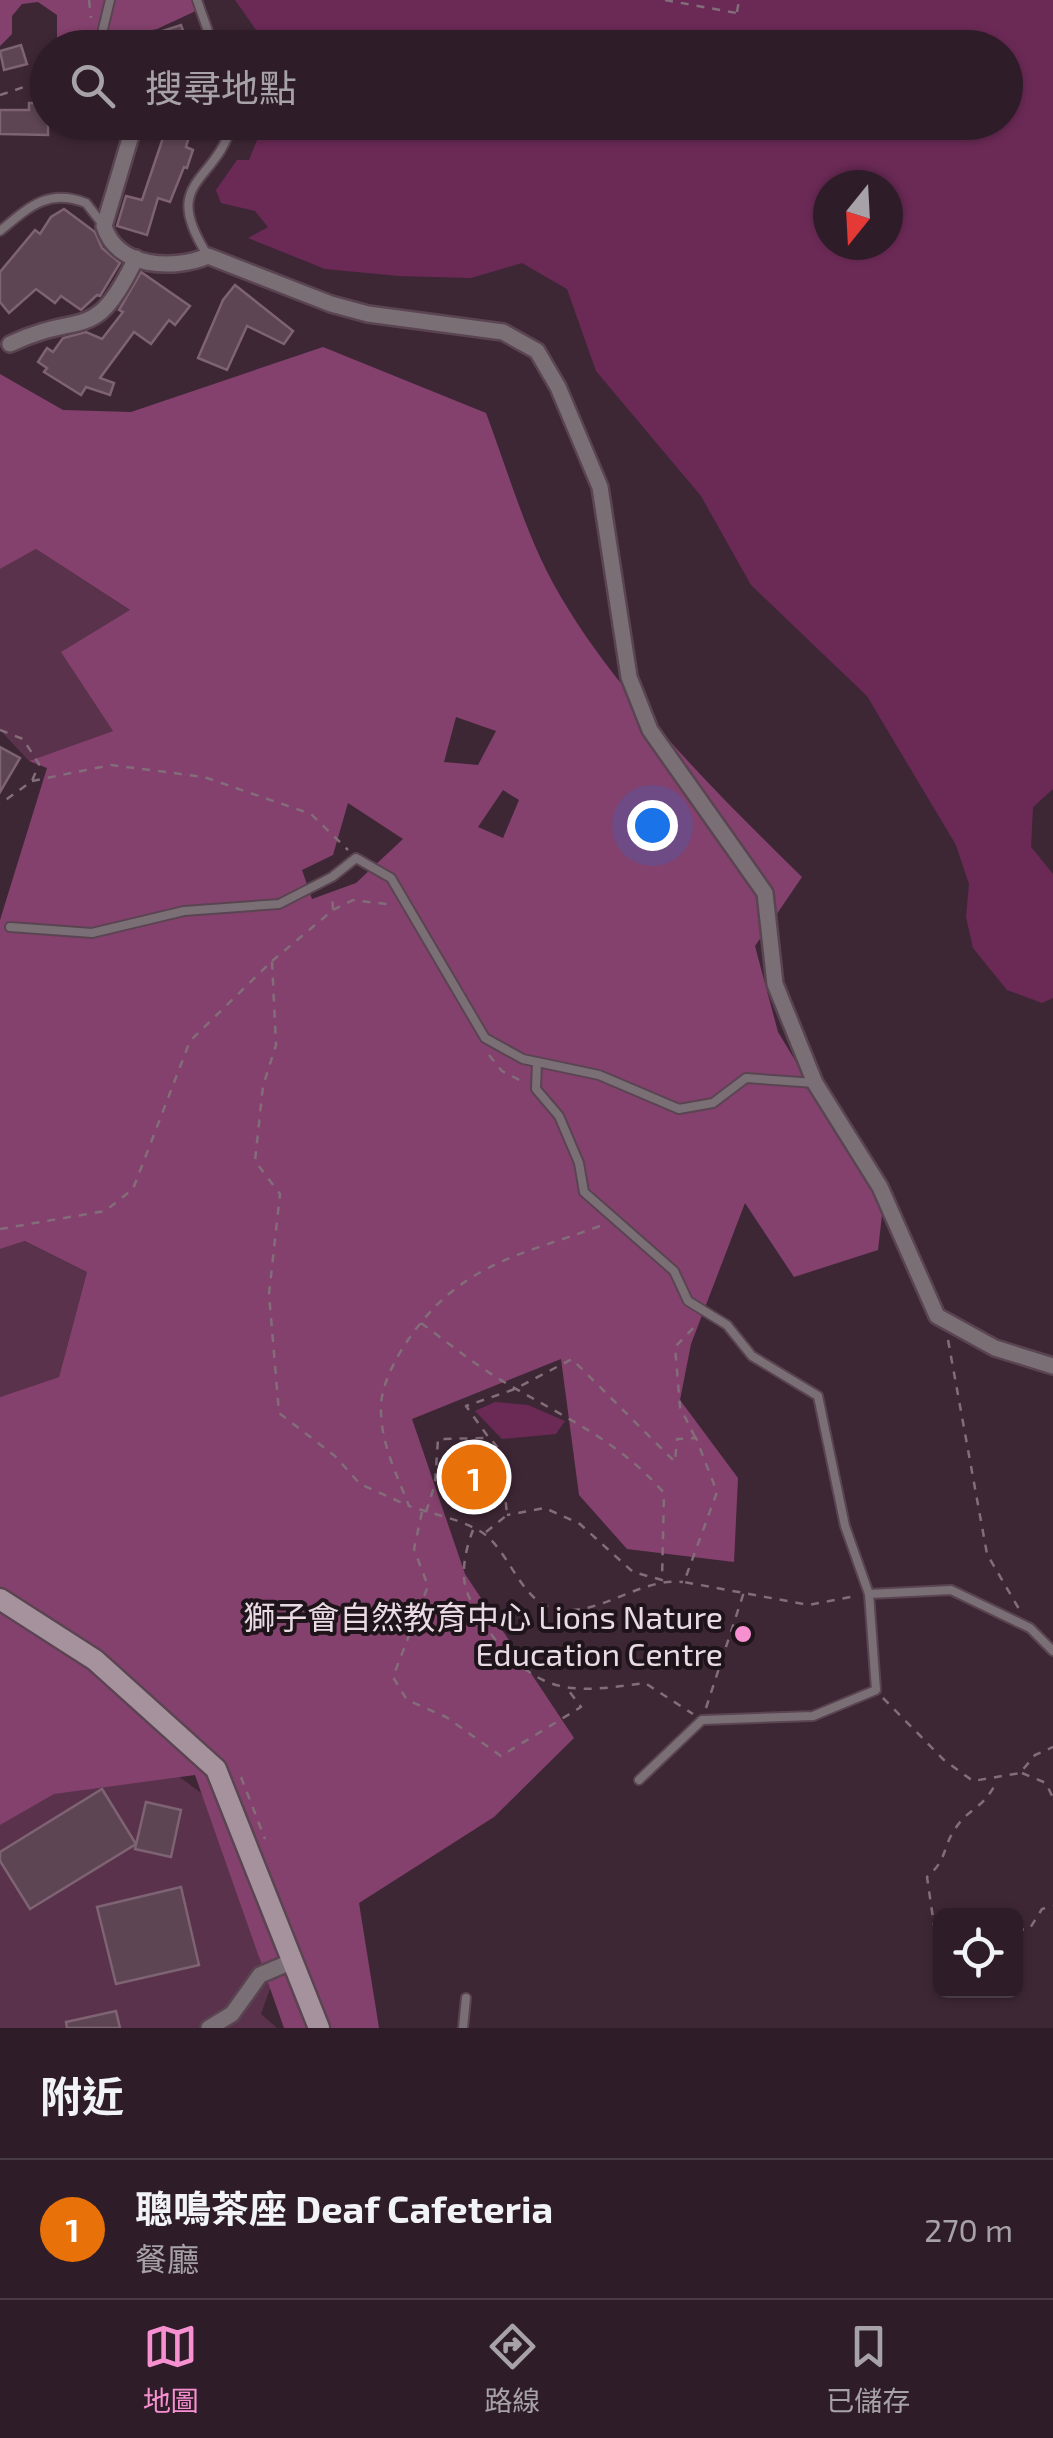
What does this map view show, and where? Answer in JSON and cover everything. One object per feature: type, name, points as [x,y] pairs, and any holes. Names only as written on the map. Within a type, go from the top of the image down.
[{"type":"street","points":[[130,140],[104,226],[113,245],[136,258],[186,266],[208,256],[331,304],[368,314],[503,332],[537,352],[558,386],[600,487],[629,677],[650,730],[765,894],[775,984],[815,1083],[880,1187],[936,1316],[995,1348],[1053,1366]]},
{"type":"street","points":[[10,344],[39,331],[97,318],[118,296],[136,258]]},
{"type":"street","points":[[0,1599],[95,1660],[216,1769],[319,2028]]},
{"type":"street","points":[[209,2028],[232,2014],[260,1975],[292,1961]]},
{"type":"lane","points":[[103,30],[110,0]]},
{"type":"lane","points":[[197,0],[208,30]]},
{"type":"lane","points":[[208,256],[190,227],[186,202],[222,140]]},
{"type":"lane","points":[[0,231],[34,203],[52,196],[86,203],[104,226]]},
{"type":"lane","points":[[10,927],[92,933],[184,911],[279,904],[332,877],[356,858],[390,878],[485,1038],[538,1062],[599,1075],[679,1109],[714,1103],[746,1078],[815,1083]]},
{"type":"lane","points":[[538,1062],[536,1089],[559,1116],[579,1163],[584,1192],[674,1270],[688,1300],[726,1325],[752,1356],[818,1396],[845,1526],[869,1594],[876,1690],[814,1716],[702,1720],[639,1780]]},
{"type":"lane","points":[[869,1594],[952,1590],[1030,1628],[1053,1651]]},
{"type":"lane","points":[[463,2028],[466,1998]]},
{"type":"path","points":[[664,0],[698,3],[739,14],[739,0]]},
{"type":"path","points":[[0,95],[30,85]]},
{"type":"path","points":[[0,730],[23,739],[40,764],[32,781]]},
{"type":"path","points":[[0,804],[32,781],[111,764],[204,777],[311,814],[356,858]]},
{"type":"path","points":[[0,1229],[105,1211],[133,1189],[190,1042],[272,961],[333,910],[332,877]]},
{"type":"path","points":[[272,961],[276,1045],[263,1086],[256,1161],[280,1194],[268,1294],[280,1413],[336,1456],[360,1484],[485,1533],[514,1565],[520,1582],[534,1599],[556,1610],[584,1607],[662,1580]]},
{"type":"path","points":[[408,1506],[386,1445],[380,1407],[394,1360],[420,1322],[444,1294],[475,1272],[615,1220]]},
{"type":"path","points":[[684,1582],[718,1492],[680,1406],[675,1347],[708,1314]]},
{"type":"path","points":[[420,1322],[515,1388],[594,1431],[639,1464],[664,1493],[662,1580]]},
{"type":"path","points":[[952,1324],[948,1342],[986,1554],[1030,1628]]},
{"type":"path","points":[[507,1515],[501,1452],[466,1406],[515,1388],[572,1359],[675,1462],[677,1439],[696,1438]]},
{"type":"path","points":[[489,1438],[438,1439],[435,1484],[414,1548],[428,1586],[393,1677],[407,1700],[446,1716],[502,1756],[582,1707],[565,1686]]},
{"type":"path","points":[[485,1533],[507,1515],[545,1508],[580,1524],[633,1572],[662,1580],[809,1605],[869,1594]]},
{"type":"path","points":[[474,1529],[465,1552],[466,1590],[501,1647],[542,1680],[601,1688],[645,1683],[702,1720],[744,1591]]},
{"type":"path","points":[[876,1690],[944,1760],[972,1781],[1020,1773],[1046,1784],[1053,1798]]},
{"type":"path","points":[[1020,1773],[1034,1755],[1053,1748]]},
{"type":"path","points":[[933,1917],[928,1877],[944,1862],[953,1830],[985,1805],[998,1778]]},
{"type":"path","points":[[1023,1930],[1030,1928],[1042,1909],[1053,1906]]},
{"type":"shaded area","points":[[0,0],[196,0],[200,9],[152,30],[57,30],[57,15],[38,2],[22,4],[12,16],[12,34],[0,46]]},
{"type":"shaded area","points":[[235,0],[1053,0],[1053,789],[1033,807],[1031,847],[1053,874],[1053,998],[1042,1003],[1007,990],[973,948],[966,917],[969,884],[956,845],[867,696],[751,585],[701,496],[596,371],[567,289],[522,263],[471,278],[325,269],[248,238],[268,227],[255,211],[221,203],[216,190],[237,160],[249,160],[257,140],[1023,140],[1023,30],[256,30]]},
{"type":"shaded area","points":[[323,347],[486,413],[540,557],[590,642],[657,727],[802,877],[755,946],[778,1032],[883,1206],[878,1250],[794,1277],[745,1203],[691,1344],[680,1400],[738,1478],[734,1562],[627,1549],[579,1495],[561,1359],[412,1419],[465,1574],[574,1738],[494,1817],[359,1903],[379,2028],[284,2028],[195,1775],[54,1794],[0,1825],[0,1397],[59,1377],[87,1272],[25,1241],[0,1249],[0,920],[47,768],[29,761],[113,731],[61,652],[130,610],[36,549],[0,569],[0,374],[63,410],[131,412]],"holes":[[[456,717],[496,731],[478,765],[444,762]],[[503,790],[519,800],[503,838],[478,827]],[[348,803],[403,839],[356,883],[312,899],[302,870],[333,855]]]},
{"type":"shaded area","points":[[36,549],[131,611],[113,731],[29,761],[0,730],[0,569]]},
{"type":"shaded area","points":[[25,1241],[87,1272],[59,1377],[0,1397],[0,1249]]},
{"type":"shaded area","points":[[495,1402],[528,1405],[565,1421],[556,1434],[502,1439],[475,1411]]},
{"type":"shaded area","points":[[0,1642],[205,1796],[268,1943],[259,1958],[271,1986],[261,2014],[277,2028],[0,2028]]},
{"type":"building","points":[[21,45],[27,64],[4,70],[0,51]]},
{"type":"building","points":[[30,103],[30,135],[0,134],[0,110],[29,110]]},
{"type":"building","points":[[162,140],[188,140],[186,147],[193,150],[187,168],[184,167],[170,202],[158,198],[147,235],[117,226],[126,196],[142,200]]},
{"type":"building","points":[[64,209],[95,232],[102,248],[120,263],[100,296],[81,310],[61,296],[55,303],[36,289],[9,313],[0,302],[0,272],[35,230],[40,234],[51,217]]},
{"type":"building","points":[[141,272],[190,306],[175,325],[169,320],[151,344],[134,332],[100,378],[114,383],[110,395],[86,387],[81,395],[44,372],[47,368],[38,362],[47,348],[53,352],[63,338],[86,332],[102,339],[123,312],[119,310]]},
{"type":"building","points":[[235,285],[293,331],[284,344],[247,326],[227,370],[198,358],[223,300]]},
{"type":"building","points":[[0,747],[20,758],[0,792]]},
{"type":"building","points":[[102,1789],[136,1844],[30,1909],[0,1861],[0,1852]]},
{"type":"building","points":[[146,1802],[181,1810],[171,1857],[135,1849]]},
{"type":"building","points":[[181,1887],[199,1965],[116,1984],[97,1907]]},
{"type":"building","points":[[116,2011],[120,2028],[67,2028],[66,2022]]},
{"type":"place","name":"聰鳴茶座 Deaf Cafeteria","points":[[474,1477]]},
{"type":"place","name":"獅子會自然教育中心 Lions Nature Education Centre","points":[[743,1634]]}]
